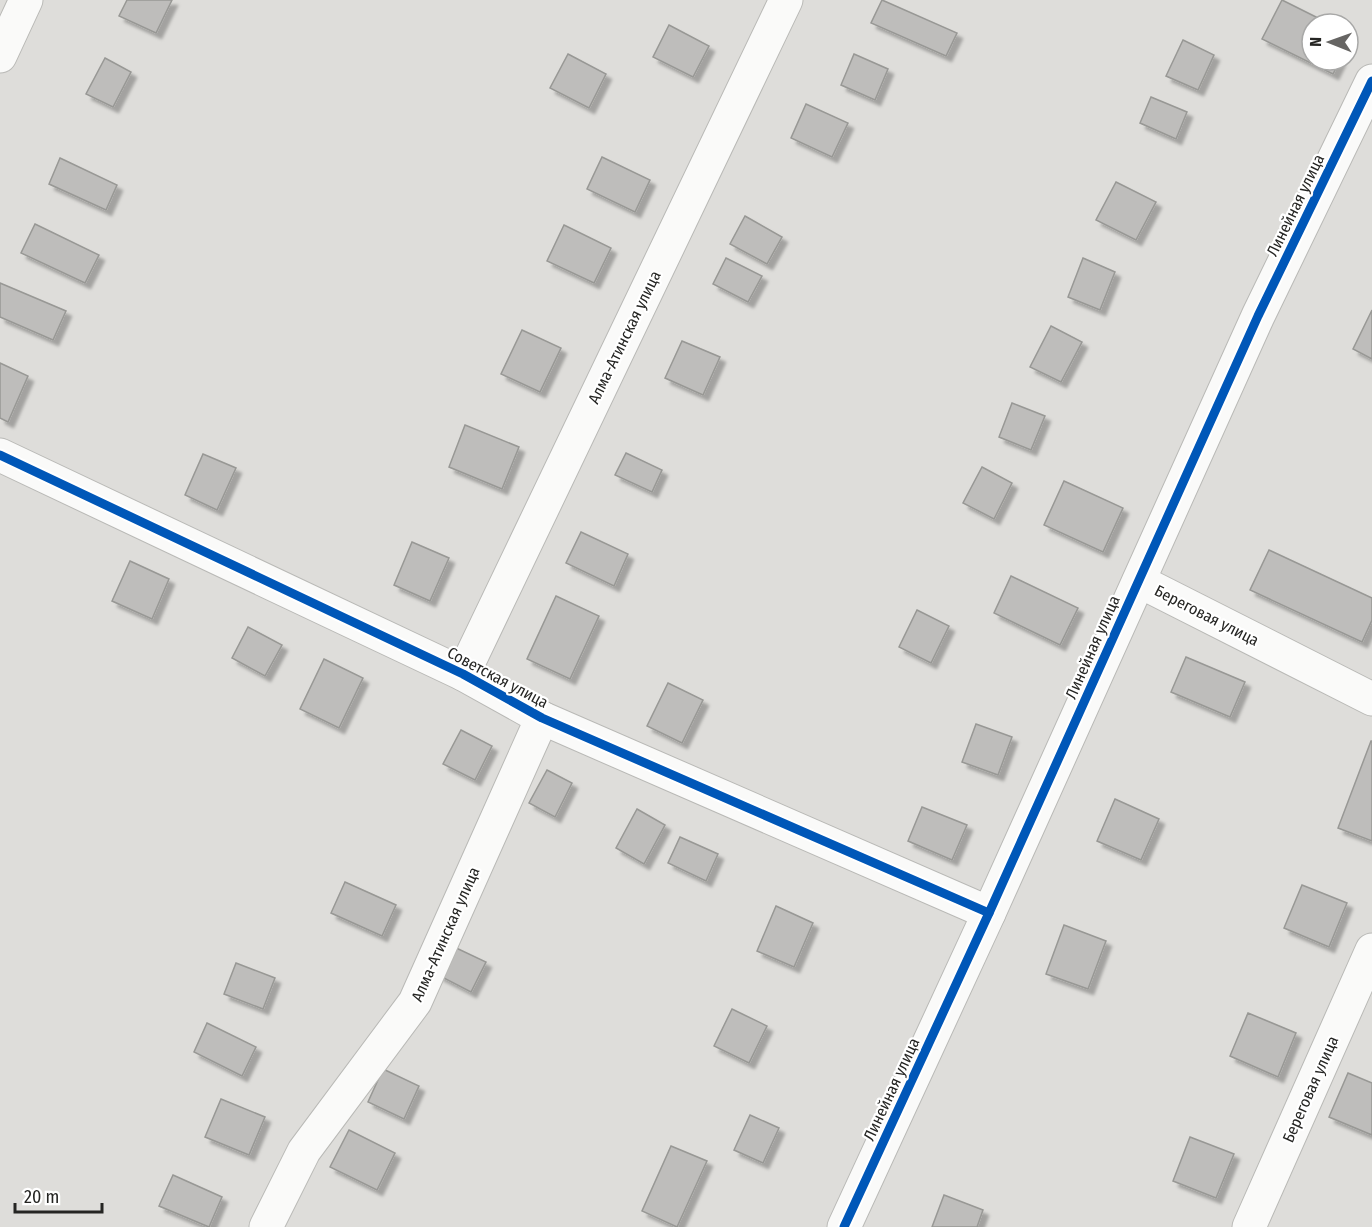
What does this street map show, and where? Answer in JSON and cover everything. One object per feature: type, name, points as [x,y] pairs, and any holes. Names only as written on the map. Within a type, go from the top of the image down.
[{"type":"street","points":[[0,56],[26,0]]},
{"type":"street","name":"Алма-Атинская улица","points":[[463,674],[786,0]]},
{"type":"street","name":"Линейная улица","points":[[844,1227],[989,913],[1258,316],[1372,81]]},
{"type":"street","name":"Советская улица","points":[[0,455],[463,674],[542,718],[989,913]]},
{"type":"street","name":"Береговая улица","points":[[1139,580],[1372,699]]},
{"type":"street","name":"Алма-Атинская улица","points":[[266,1227],[304,1151],[416,1002],[542,718]]},
{"type":"street","name":"Береговая улица","points":[[1248,1227],[1372,950]]},
{"type":"building","points":[[127,0],[172,0],[156,33],[119,16]]},
{"type":"building","points":[[882,0],[957,33],[946,56],[871,23]]},
{"type":"building","points":[[1282,0],[1306,12],[1300,12],[1300,58],[1262,39]]},
{"type":"building","points":[[669,25],[709,46],[693,77],[653,57]]},
{"type":"building","points":[[1183,40],[1214,55],[1198,90],[1166,76]]},
{"type":"building","points":[[568,54],[606,74],[589,108],[550,88]]},
{"type":"building","points":[[854,54],[888,69],[875,100],[841,85]]},
{"type":"building","points":[[105,58],[131,72],[113,107],[86,94]]},
{"type":"building","points":[[1151,97],[1187,112],[1176,139],[1140,123]]},
{"type":"building","points":[[806,104],[848,123],[832,157],[791,138]]},
{"type":"building","points":[[602,157],[650,180],[635,212],[587,189]]},
{"type":"building","points":[[60,158],[117,185],[106,210],[49,184]]},
{"type":"building","points":[[1116,182],[1156,202],[1136,240],[1096,220]]},
{"type":"building","points":[[745,216],[782,237],[767,264],[730,244]]},
{"type":"building","points":[[35,224],[99,255],[85,283],[21,253]]},
{"type":"building","points":[[564,225],[611,248],[594,283],[547,261]]},
{"type":"building","points":[[726,258],[762,276],[748,302],[713,284]]},
{"type":"building","points":[[1083,258],[1115,272],[1100,310],[1068,297]]},
{"type":"building","points":[[0,283],[66,311],[53,340],[0,317]]},
{"type":"building","points":[[1372,310],[1372,359],[1353,349]]},
{"type":"building","points":[[1051,326],[1082,342],[1061,382],[1030,367]]},
{"type":"building","points":[[522,330],[561,348],[540,392],[501,374]]},
{"type":"building","points":[[682,341],[720,357],[703,395],[665,378]]},
{"type":"building","points":[[0,363],[28,376],[8,422],[0,418]]},
{"type":"building","points":[[1012,403],[1045,416],[1031,450],[999,437]]},
{"type":"building","points":[[465,425],[519,447],[502,489],[449,467]]},
{"type":"building","points":[[626,453],[662,470],[652,492],[615,475]]},
{"type":"building","points":[[203,454],[236,468],[217,510],[185,495]]},
{"type":"building","points":[[982,467],[1012,483],[994,519],[963,503]]},
{"type":"building","points":[[1064,481],[1123,508],[1103,552],[1044,525]]},
{"type":"building","points":[[581,532],[628,554],[614,586],[566,563]]},
{"type":"building","points":[[412,542],[449,558],[430,601],[394,585]]},
{"type":"building","points":[[1269,550],[1372,598],[1372,620],[1362,642],[1250,590]]},
{"type":"building","points":[[130,561],[169,579],[152,619],[112,601]]},
{"type":"building","points":[[1011,576],[1078,608],[1060,645],[994,613]]},
{"type":"building","points":[[556,596],[599,616],[570,679],[527,659]]},
{"type":"building","points":[[917,610],[949,626],[931,663],[899,647]]},
{"type":"building","points":[[248,627],[282,645],[265,676],[232,658]]},
{"type":"building","points":[[1186,657],[1245,682],[1230,717],[1171,692]]},
{"type":"building","points":[[324,659],[363,678],[339,728],[300,709]]},
{"type":"building","points":[[668,683],[703,700],[682,743],[647,726]]},
{"type":"building","points":[[976,724],[1012,737],[998,775],[962,762]]},
{"type":"building","points":[[461,730],[492,746],[475,780],[443,764]]},
{"type":"building","points":[[1372,741],[1372,841],[1338,828]]},
{"type":"building","points":[[547,770],[572,783],[555,817],[529,803]]},
{"type":"building","points":[[1115,799],[1159,819],[1141,860],[1097,841]]},
{"type":"building","points":[[922,807],[967,825],[952,860],[908,841]]},
{"type":"building","points":[[637,809],[665,825],[644,864],[616,848]]},
{"type":"building","points":[[680,837],[718,854],[706,881],[668,863]]},
{"type":"building","points":[[345,882],[396,905],[382,936],[331,913]]},
{"type":"building","points":[[1302,885],[1347,903],[1329,947],[1284,928]]},
{"type":"building","points":[[776,906],[813,923],[794,967],[757,951]]},
{"type":"building","points":[[1064,925],[1106,941],[1088,989],[1046,974]]},
{"type":"building","points":[[452,946],[486,962],[471,992],[438,975]]},
{"type":"building","points":[[236,963],[275,978],[263,1009],[224,994]]},
{"type":"building","points":[[732,1009],[767,1026],[749,1063],[714,1046]]},
{"type":"building","points":[[1248,1013],[1296,1033],[1278,1077],[1230,1056]]},
{"type":"building","points":[[207,1023],[256,1047],[242,1076],[194,1052]]},
{"type":"building","points":[[383,1069],[419,1086],[404,1119],[368,1102]]},
{"type":"building","points":[[1348,1073],[1372,1083],[1372,1135],[1329,1117]]},
{"type":"building","points":[[221,1099],[265,1117],[249,1155],[205,1137]]},
{"type":"building","points":[[750,1115],[779,1128],[763,1163],[734,1150]]},
{"type":"building","points":[[349,1130],[395,1153],[377,1190],[330,1167]]},
{"type":"building","points":[[1190,1137],[1234,1154],[1216,1198],[1173,1181]]},
{"type":"building","points":[[671,1146],[707,1161],[677,1227],[642,1211]]},
{"type":"building","points":[[173,1175],[222,1197],[209,1227],[159,1206]]},
{"type":"building","points":[[944,1195],[983,1210],[977,1227],[932,1227]]},
{"type":"cycle path","points":[[844,1227],[989,913],[1258,316],[1372,81]]},
{"type":"cycle path","points":[[0,455],[463,674],[542,718],[989,913]]}]
